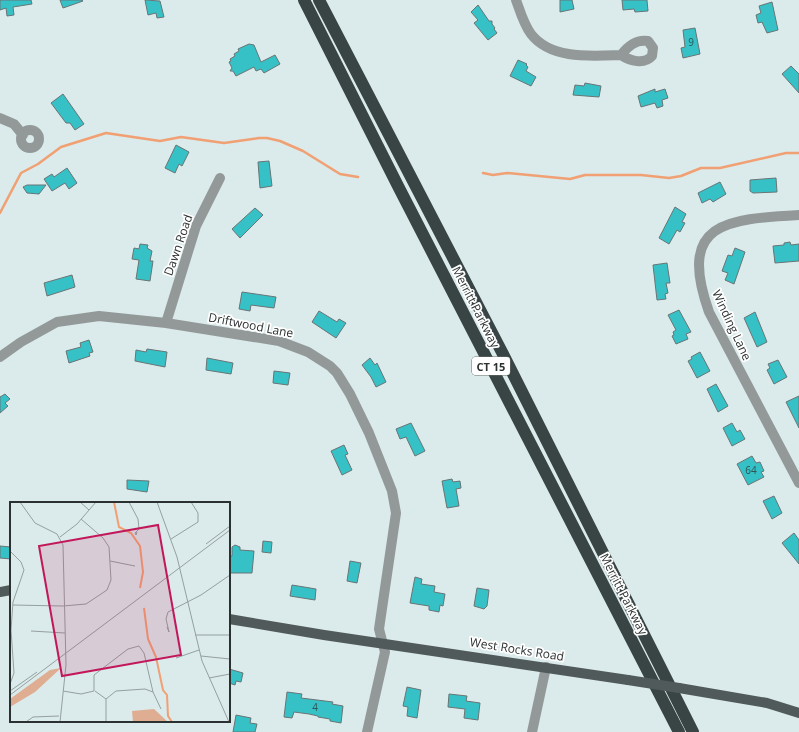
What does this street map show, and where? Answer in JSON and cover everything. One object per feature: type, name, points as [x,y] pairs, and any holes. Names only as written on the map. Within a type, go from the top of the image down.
[{"type":"highway","name":"Merritt Parkway","points":[[304,0],[401,193],[679,732]]},
{"type":"highway","name":"Merritt Parkway","points":[[319,0],[505,358],[693,732]]},
{"type":"main road","points":[[0,592],[10,590]]},
{"type":"main road","name":"West Rocks Road","points":[[230,619],[324,635],[382,642],[679,688],[767,704],[799,713]]},
{"type":"street","points":[[516,0],[530,33],[543,45],[568,54],[588,56],[621,55]]},
{"type":"street","points":[[0,118],[14,124],[23,135]]},
{"type":"street","name":"Dawn Road","points":[[166,323],[196,226],[220,178]]},
{"type":"street","name":"Winding Lane","points":[[799,215],[749,218],[730,222],[711,235],[704,243],[700,252],[698,270],[702,294],[708,312],[799,483]]},
{"type":"street","name":"Driftwood Lane","points":[[0,357],[21,342],[57,322],[99,316],[166,323],[279,341],[297,347],[330,366],[345,384],[369,432],[395,502],[396,513],[379,629],[385,652],[367,732]]},
{"type":"street","points":[[532,732],[546,667]]},
{"type":"building","points":[[0,0],[31,0],[32,4],[13,7],[14,15],[7,16],[6,8],[0,10]]},
{"type":"building","points":[[60,0],[82,0],[83,1],[63,8]]},
{"type":"building","points":[[145,0],[160,1],[164,17],[157,18],[156,13],[148,15]]},
{"type":"building","points":[[560,0],[572,0],[574,9],[560,12]]},
{"type":"building","points":[[622,0],[647,0],[648,11],[635,12],[634,9],[623,10]]},
{"type":"building","points":[[772,2],[778,30],[767,33],[762,22],[758,23],[756,15],[761,13],[759,6]]},
{"type":"building","points":[[478,5],[489,21],[492,21],[495,28],[494,29],[497,33],[488,40],[474,23],[478,20],[471,12]]},
{"type":"building","points":[[695,28],[700,54],[683,58],[681,48],[685,47],[683,30]]},
{"type":"building","points":[[249,44],[254,45],[261,62],[275,55],[280,64],[264,73],[261,69],[256,71],[254,67],[236,76],[233,71],[230,71],[232,68],[229,62],[231,61],[230,59],[239,51],[238,49]]},
{"type":"building","points":[[518,60],[527,64],[526,65],[528,67],[526,71],[536,77],[531,86],[510,76]]},
{"type":"building","points":[[791,66],[799,74],[799,93],[782,74]]},
{"type":"building","points":[[585,83],[601,86],[599,97],[573,95],[575,85],[584,86]]},
{"type":"building","points":[[655,89],[655,92],[665,89],[668,98],[662,100],[663,106],[657,108],[655,103],[641,107],[638,96]]},
{"type":"building","points":[[63,94],[84,124],[75,130],[70,123],[66,123],[51,103]]},
{"type":"building","points":[[176,145],[189,152],[182,166],[179,164],[175,173],[165,168]]},
{"type":"building","points":[[269,161],[272,186],[260,188],[258,162]]},
{"type":"building","points":[[67,168],[77,183],[69,189],[65,183],[52,191],[44,179],[52,174],[54,177]]},
{"type":"building","points":[[776,178],[777,192],[753,193],[750,191],[750,180]]},
{"type":"building","points":[[720,182],[726,194],[713,202],[710,199],[702,203],[698,193]]},
{"type":"building","points":[[27,185],[46,185],[39,194],[27,193],[23,187]]},
{"type":"building","points":[[675,207],[686,214],[682,222],[685,223],[680,232],[677,230],[669,244],[659,238]]},
{"type":"building","points":[[255,208],[263,215],[240,238],[232,229]]},
{"type":"building","points":[[790,242],[791,245],[799,244],[799,261],[775,263],[773,246],[784,245],[784,243]]},
{"type":"building","points":[[140,244],[148,245],[147,248],[152,251],[150,261],[153,261],[150,281],[136,279],[139,260],[132,259],[134,248],[139,249]]},
{"type":"building","points":[[735,248],[745,252],[734,284],[725,280],[728,273],[722,271],[728,255],[732,256]]},
{"type":"building","points":[[667,263],[670,283],[666,283],[668,293],[665,294],[666,299],[657,300],[653,265]]},
{"type":"building","points":[[72,275],[75,287],[47,296],[44,283]]},
{"type":"building","points":[[242,292],[276,297],[274,308],[251,305],[250,311],[239,309]]},
{"type":"building","points":[[679,310],[691,332],[686,334],[688,339],[676,344],[672,336],[674,335],[673,332],[676,330],[668,315]]},
{"type":"building","points":[[319,311],[337,322],[339,319],[346,323],[336,338],[312,322]]},
{"type":"building","points":[[755,312],[767,342],[757,347],[744,318]]},
{"type":"building","points":[[89,340],[93,352],[89,353],[90,356],[69,363],[66,351],[81,347],[80,343]]},
{"type":"building","points":[[147,349],[167,352],[165,367],[135,361],[136,350],[146,352]]},
{"type":"building","points":[[700,352],[710,371],[697,378],[688,361],[692,359],[691,357]]},
{"type":"building","points":[[207,358],[233,363],[231,374],[206,370]]},
{"type":"building","points":[[370,358],[375,365],[377,363],[386,382],[376,387],[362,365]]},
{"type":"building","points":[[778,360],[787,377],[774,384],[767,370],[770,368],[768,364]]},
{"type":"building","points":[[274,371],[290,373],[288,385],[273,383]]},
{"type":"building","points":[[716,384],[728,406],[718,412],[707,389]]},
{"type":"building","points":[[5,394],[10,399],[5,403],[8,406],[0,413],[0,397]]},
{"type":"building","points":[[799,396],[799,428],[786,402]]},
{"type":"building","points":[[411,423],[425,451],[415,456],[406,437],[400,439],[396,429]]},
{"type":"building","points":[[732,423],[737,432],[740,430],[745,439],[732,446],[723,428]]},
{"type":"building","points":[[344,445],[348,454],[345,455],[352,470],[342,475],[331,451]]},
{"type":"building","points":[[752,456],[756,463],[760,462],[764,471],[761,472],[764,477],[748,485],[737,464]]},
{"type":"building","points":[[452,479],[453,482],[460,481],[461,488],[456,489],[459,506],[447,508],[442,481]]},
{"type":"building","points":[[127,480],[149,481],[147,492],[127,489]]},
{"type":"building","points":[[774,496],[782,513],[772,519],[763,501]]},
{"type":"building","points":[[794,533],[799,540],[799,564],[782,543]]},
{"type":"building","points":[[263,541],[272,542],[271,553],[262,552]]},
{"type":"building","points":[[235,545],[240,547],[240,550],[254,551],[252,573],[230,573],[230,556],[232,556],[232,547]]},
{"type":"building","points":[[0,546],[10,547],[10,559],[0,558]]},
{"type":"building","points":[[350,561],[361,563],[357,583],[347,581]]},
{"type":"building","points":[[415,577],[422,579],[421,584],[435,586],[434,592],[445,594],[443,606],[440,605],[439,612],[429,610],[429,606],[410,603]]},
{"type":"building","points":[[292,585],[316,589],[315,600],[290,596]]},
{"type":"building","points":[[477,588],[489,590],[487,606],[484,609],[474,606]]},
{"type":"building","points":[[230,669],[243,673],[241,682],[236,681],[235,685],[230,683]]},
{"type":"building","points":[[407,687],[421,690],[417,718],[407,716],[408,707],[403,706]]},
{"type":"building","points":[[287,692],[302,694],[301,698],[333,702],[332,704],[343,706],[341,723],[330,721],[330,719],[318,716],[294,712],[292,718],[284,717]]},
{"type":"building","points":[[449,694],[467,696],[466,701],[480,703],[478,720],[464,718],[465,709],[448,707]]},
{"type":"building","points":[[236,715],[251,718],[250,723],[257,724],[255,732],[233,732]]},
{"type":"waterway","points":[[0,213],[21,173],[38,164],[61,147],[106,133],[160,141],[181,137],[224,143],[267,138],[280,141],[303,151],[340,174],[358,177]]},
{"type":"waterway","points":[[483,173],[493,175],[507,173],[570,179],[585,175],[641,175],[669,178],[681,176],[701,168],[720,168],[786,153],[799,153]]}]
